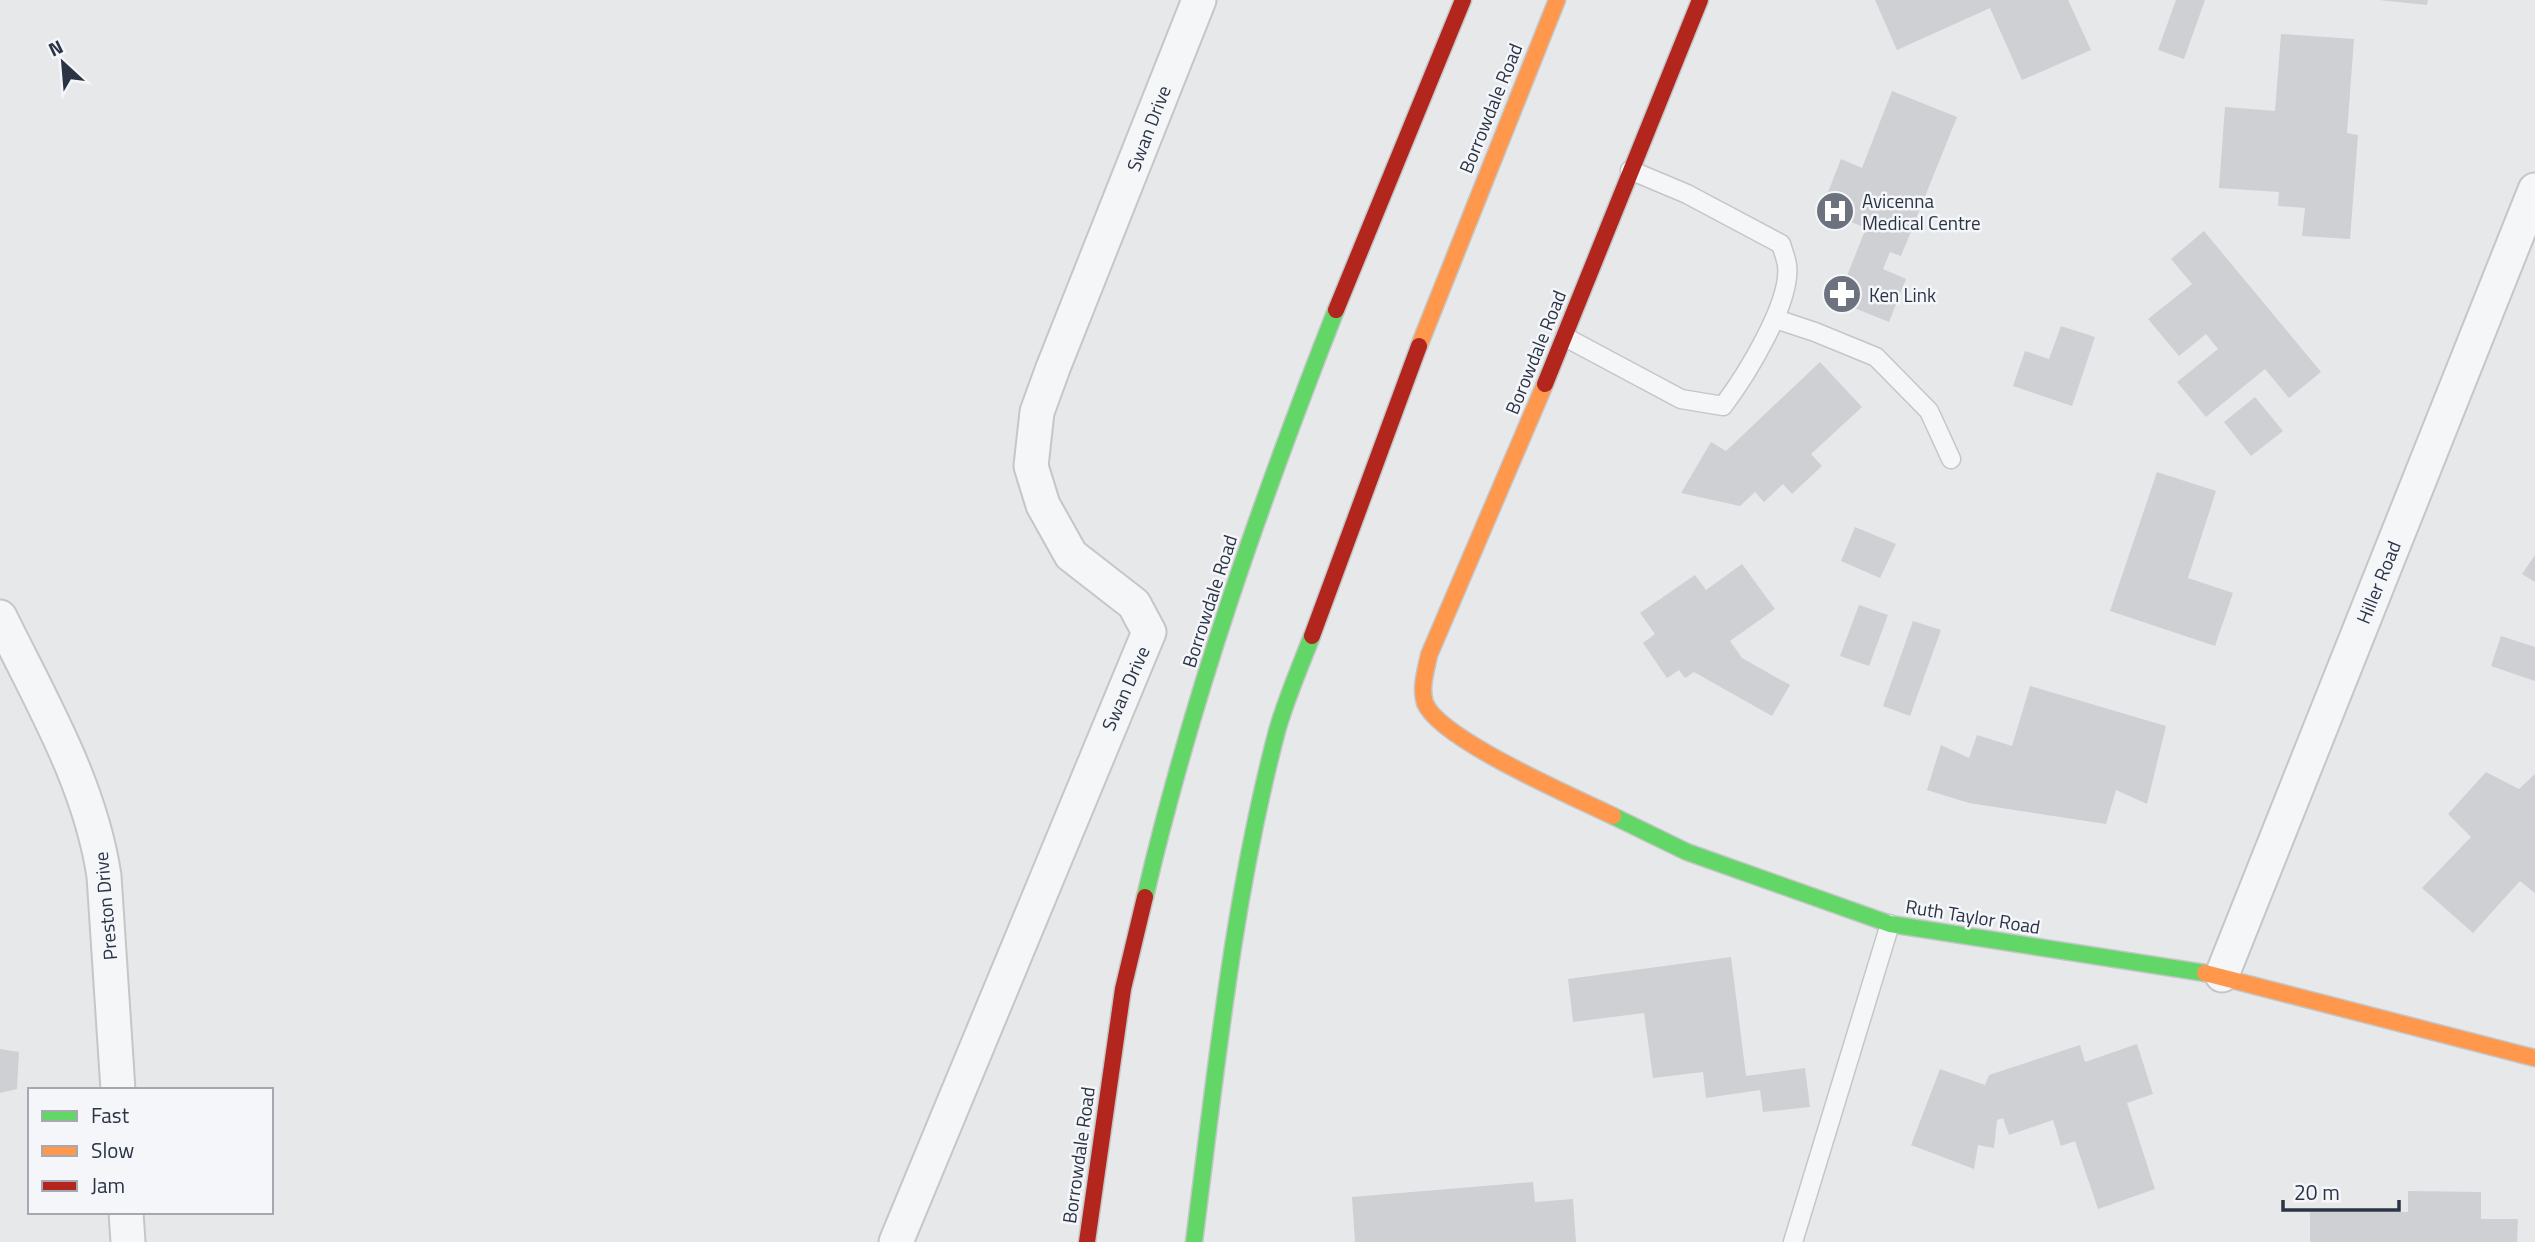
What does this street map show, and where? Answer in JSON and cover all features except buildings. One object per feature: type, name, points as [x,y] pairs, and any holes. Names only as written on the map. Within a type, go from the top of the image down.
[{"type":"main road","name":"Borrowdale Road","points":[[1087,1242],[1123,989],[1171,784],[1278,457],[1374,213],[1463,0]]},
{"type":"main road","name":"Borrowdale Road","points":[[1194,1242],[1228,983],[1255,825],[1278,728],[1400,394],[1557,0]]},
{"type":"main road","name":"Borowdale Road","points":[[1436,720],[1425,702],[1423,682],[1429,655],[1565,337],[1700,0]]},
{"type":"main road","name":"Ruth Taylor Road","points":[[1436,720],[1541,781],[1687,852],[1890,924],[1991,942],[2222,975],[2535,1058]]},
{"type":"street","name":"Swan Drive","points":[[896,1242],[1149,632],[1133,604],[1071,555],[1042,505],[1031,466],[1037,412],[1199,0]]},
{"type":"street","name":"Hiller Road","points":[[2222,975],[2535,190]]},
{"type":"street","name":"Preston Drive","points":[[0,617],[75,773],[99,841],[104,876],[118,1088]]},
{"type":"street","points":[[126,1214],[128,1242]]},
{"type":"lane","points":[[1565,337],[1681,398],[1723,406],[1738,386],[1776,319],[1788,267],[1781,244],[1687,194],[1630,170]]},
{"type":"lane","points":[[1776,319],[1815,331],[1876,357],[1928,411],[1951,459]]},
{"type":"lane","points":[[1793,1242],[1890,924]]},
{"type":"traffic: fast","points":[[1145,897],[1206,673],[1281,454],[1336,310]]},
{"type":"traffic: fast","points":[[1194,1242],[1227,985],[1249,857],[1277,731],[1312,636]]},
{"type":"traffic: fast","points":[[1613,816],[1687,852],[1890,924],[2205,973]]},
{"type":"traffic: slow","points":[[1419,346],[1557,0]]},
{"type":"traffic: slow","points":[[1545,384],[1429,655],[1423,691],[1425,703],[1435,717],[1480,750],[1613,816]]},
{"type":"traffic: slow","points":[[2205,973],[2535,1058]]},
{"type":"traffic: jam","points":[[1336,310],[1463,0]]},
{"type":"traffic: jam","points":[[1545,384],[1700,0]]},
{"type":"traffic: jam","points":[[1312,636],[1419,346]]},
{"type":"traffic: jam","points":[[1087,1242],[1123,989],[1145,897]]},
{"type":"place","name":"Avicenna Medical Centre","points":[[1835,211]]},
{"type":"place","name":"Ken Link","points":[[1842,294]]}]
